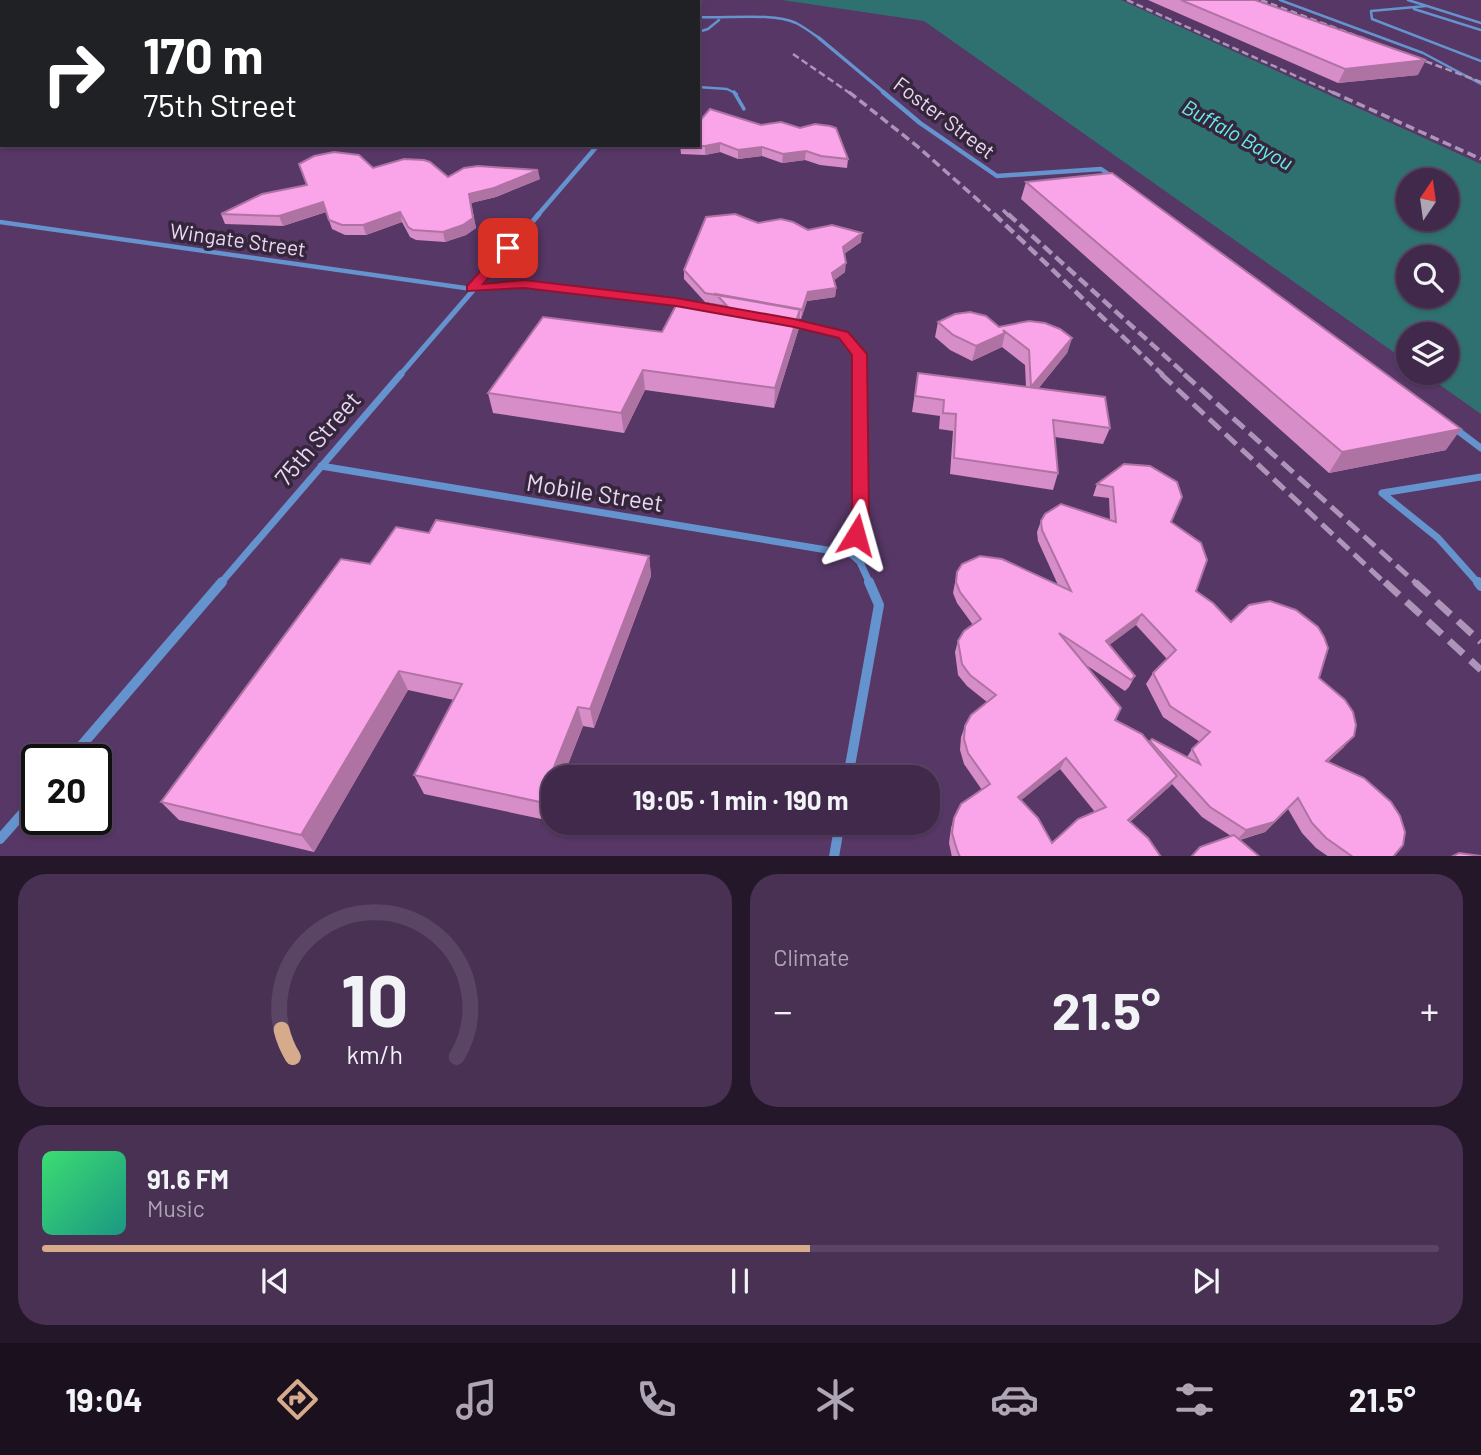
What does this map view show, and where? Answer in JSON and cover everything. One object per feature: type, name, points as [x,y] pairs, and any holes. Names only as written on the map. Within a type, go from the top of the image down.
[{"type":"street","name":"Foster Street","points":[[819,38],[920,123],[997,176],[1101,169],[1123,185]]},
{"type":"street","name":"75th Street","points":[[83,744],[596,147]]},
{"type":"street","points":[[1447,423],[1481,448]]},
{"type":"street","name":"Mobile Street","points":[[321,466],[851,554]]},
{"type":"street","points":[[1481,477],[1382,493],[1438,538],[1481,586]]},
{"type":"street","points":[[850,765],[879,605],[860,562],[851,554]]},
{"type":"street","points":[[0,839],[21,815]]},
{"type":"street","points":[[834,856],[838,835]]},
{"type":"lane","points":[[1280,0],[1423,53],[1481,84]]},
{"type":"lane","points":[[1408,0],[1481,23]]},
{"type":"lane","points":[[1426,6],[1371,11],[1372,19],[1481,61]]},
{"type":"lane","points":[[1411,8],[1481,30]]},
{"type":"lane","points":[[700,17],[720,19],[739,16],[794,22],[819,38]]},
{"type":"lane","points":[[700,31],[708,29],[720,19]]},
{"type":"lane","points":[[700,87],[735,91],[742,97],[744,109]]},
{"type":"lane","name":"Wingate Street","points":[[0,222],[472,289],[524,284],[689,305]]},
{"type":"lane","points":[[780,320],[844,335],[859,354],[860,516],[851,554]]},
{"type":"water","name":"Buffalo Bayou","points":[[782,0],[1121,0],[1481,164],[1481,414],[1440,385],[1459,385],[1459,322],[1396,322],[1396,354],[924,21]]},
{"type":"building","points":[[1181,0],[1255,0],[1426,60],[1345,69]]},
{"type":"building","points":[[710,109],[761,125],[781,122],[800,128],[815,124],[830,126],[836,128],[848,159],[821,156],[806,151],[783,154],[762,147],[738,150],[720,143],[700,146],[700,121]]},
{"type":"building","points":[[334,152],[359,155],[373,168],[404,159],[424,160],[448,177],[464,168],[478,166],[538,170],[494,188],[469,194],[473,218],[463,225],[443,232],[413,230],[408,227],[400,212],[363,225],[342,225],[329,220],[323,202],[279,216],[221,214],[262,194],[307,185],[299,164],[314,156]]},
{"type":"building","points":[[1112,173],[1396,381],[1396,385],[1401,385],[1461,429],[1342,452],[1026,182]]},
{"type":"building","points":[[735,214],[758,223],[781,219],[808,230],[832,225],[862,233],[843,247],[846,263],[832,273],[836,288],[808,292],[802,310],[705,293],[684,270],[706,217]]},
{"type":"building","points":[[716,294],[800,309],[775,388],[643,370],[621,413],[488,393],[543,317],[662,332],[679,300],[727,306]]},
{"type":"building","points":[[970,312],[986,316],[999,327],[1029,321],[1045,323],[1072,338],[1031,387],[1029,350],[1003,330],[1005,333],[976,346],[953,335],[938,322],[955,314]]},
{"type":"building","points":[[918,373],[1105,397],[1110,428],[1053,420],[1058,473],[954,458],[956,414],[943,413],[944,400],[915,396]]},
{"type":"building","points":[[1124,464],[1150,466],[1177,482],[1182,497],[1171,522],[1201,543],[1207,560],[1196,591],[1213,603],[1231,622],[1249,605],[1270,601],[1296,610],[1318,627],[1328,648],[1319,678],[1345,700],[1353,712],[1356,725],[1354,736],[1326,761],[1364,778],[1391,802],[1400,816],[1405,832],[1403,845],[1394,856],[1352,856],[1326,838],[1312,823],[1298,798],[1274,822],[1246,830],[1210,807],[1150,741],[1152,739],[1200,764],[1192,749],[1210,732],[1170,706],[1153,673],[1176,650],[1142,614],[1106,641],[1135,676],[1131,680],[1059,633],[1121,708],[1115,720],[1142,734],[1177,776],[1128,820],[1148,838],[1160,856],[960,856],[952,833],[954,818],[961,804],[990,784],[968,753],[964,739],[965,726],[971,715],[996,695],[970,675],[962,664],[958,641],[964,631],[981,619],[960,592],[956,582],[957,572],[962,564],[980,556],[1002,559],[1071,591],[1042,530],[1041,521],[1045,514],[1061,504],[1116,522],[1113,487],[1097,484]],"holes":[[[1066,758],[1106,807],[1078,819],[1052,843],[1038,818],[1018,797]]]},
{"type":"building","points":[[436,520],[649,556],[590,709],[578,707],[555,765],[541,765],[540,802],[414,775],[462,684],[399,671],[301,835],[161,802],[341,559],[370,564],[396,527],[429,533]]},
{"type":"building","points":[[1234,835],[1259,856],[1192,856],[1200,847]]},
{"type":"building","points":[[1459,853],[1481,856],[1453,856]]},
{"type":"railway","points":[[1127,0],[1336,94]]},
{"type":"railway","points":[[1261,0],[1376,43]]},
{"type":"railway","points":[[793,54],[851,94]]},
{"type":"railway","points":[[1406,54],[1481,82]]},
{"type":"railway","points":[[849,92],[917,146],[996,216]]},
{"type":"railway","points":[[1332,92],[1481,159]]},
{"type":"railway","points":[[1003,210],[1009,216]]},
{"type":"railway","points":[[994,214],[1163,375]]},
{"type":"railway","points":[[1008,214],[1186,375]]},
{"type":"railway","points":[[1161,374],[1386,584]]},
{"type":"railway","points":[[1184,374],[1417,584]]},
{"type":"railway","points":[[1385,582],[1481,670]]},
{"type":"railway","points":[[1415,582],[1481,642]]},
{"type":"route","points":[[508,248],[472,289],[524,284],[676,302],[794,323],[844,335],[859,354],[860,516],[856,535]]}]
